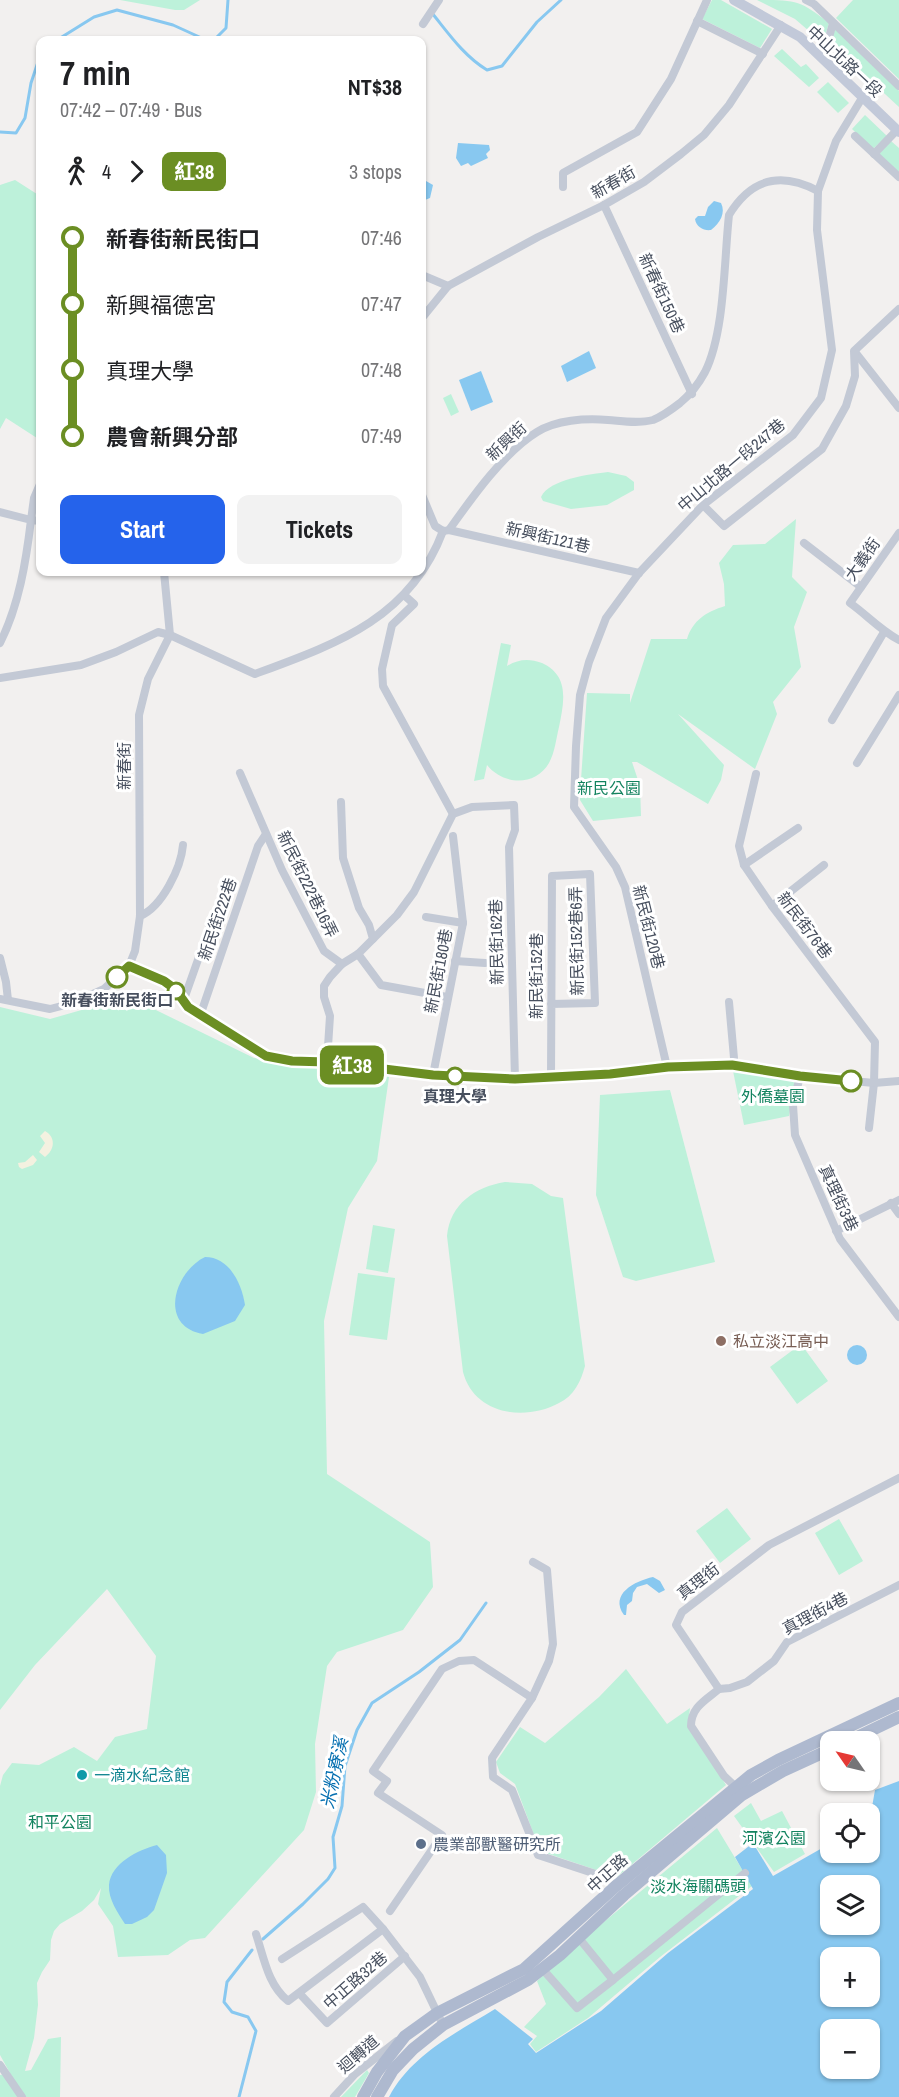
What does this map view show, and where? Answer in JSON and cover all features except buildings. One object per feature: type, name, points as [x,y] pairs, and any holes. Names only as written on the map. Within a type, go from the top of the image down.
[{"type":"main road","name":"中正路","points":[[377,2097],[393,2070],[413,2049],[443,2025],[528,1980],[739,1791],[751,1775],[899,1703]]},
{"type":"main road","points":[[870,1731],[899,1717]]},
{"type":"main road","name":"中正路","points":[[363,2097],[377,2072],[405,2036],[437,2013],[524,1969],[616,1886],[739,1791],[820,1754]]},
{"type":"street","points":[[423,24],[438,0]]},
{"type":"street","points":[[562,187],[563,173],[637,132],[671,79],[707,0]]},
{"type":"street","name":"中山北路一段","points":[[734,0],[800,37],[898,131]]},
{"type":"street","points":[[806,0],[814,4],[899,86]]},
{"type":"street","points":[[697,21],[763,54]]},
{"type":"street","points":[[823,59],[833,23]]},
{"type":"street","name":"新春街","points":[[426,313],[447,286],[644,182],[704,135],[729,105],[781,25]]},
{"type":"street","name":"中山北路一段247巷","points":[[574,807],[580,695],[589,662],[606,618],[639,573],[703,505],[793,435],[821,398],[832,350],[817,230],[818,191],[836,141],[862,98]]},
{"type":"street","points":[[874,154],[898,131]]},
{"type":"street","points":[[855,136],[899,177]]},
{"type":"street","name":"新興街","points":[[426,568],[446,531],[475,494],[515,450],[537,431],[580,420],[633,422],[651,420],[668,413],[692,394],[706,370],[718,334],[729,215],[733,208],[748,190],[777,180],[802,183],[818,191]]},
{"type":"street","name":"新春街150巷","points":[[604,205],[692,394]]},
{"type":"street","points":[[426,277],[447,286]]},
{"type":"street","points":[[703,505],[724,526],[822,449],[846,406],[855,376],[854,351],[899,309]]},
{"type":"street","points":[[854,351],[899,408]]},
{"type":"street","points":[[0,643],[26,562],[36,493]]},
{"type":"street","points":[[426,505],[435,526],[446,531]]},
{"type":"street","points":[[0,512],[36,520]]},
{"type":"street","name":"新興街121巷","points":[[446,531],[639,573]]},
{"type":"street","name":"大義街","points":[[884,632],[850,603],[899,533]]},
{"type":"street","points":[[804,543],[861,587]]},
{"type":"street","points":[[0,678],[81,665],[116,652],[158,632],[170,635],[164,576]]},
{"type":"street","name":"新興街","points":[[170,635],[255,674],[320,650],[349,636],[382,615],[404,595],[419,576]]},
{"type":"street","points":[[327,1062],[330,1016],[324,997],[324,986],[342,964],[358,954],[397,915],[414,892],[453,814],[383,687],[382,669],[392,625],[414,604],[404,595]]},
{"type":"street","points":[[831,720],[884,632],[899,640]]},
{"type":"street","name":"新春街","points":[[129,966],[135,951],[140,916],[139,715],[148,679],[170,635]]},
{"type":"street","points":[[857,763],[899,695]]},
{"type":"street","name":"新民街222巷16弄","points":[[240,773],[282,870],[324,951],[342,964]]},
{"type":"street","name":"新民街76巷","points":[[756,774],[739,846],[744,865],[772,906],[875,1042],[874,1083],[869,1128]]},
{"type":"street","points":[[340,801],[342,858],[359,908],[373,939]]},
{"type":"street","name":"新民街162巷","points":[[453,814],[472,807],[514,805],[515,830],[509,847],[515,1079]]},
{"type":"street","name":"新民街120巷","points":[[574,807],[616,867],[625,887],[668,1067]]},
{"type":"street","points":[[744,865],[798,828]]},
{"type":"street","name":"新民街222巷","points":[[200,1016],[258,846],[266,834]]},
{"type":"street","name":"新民街180巷","points":[[433,1075],[463,923],[453,836]]},
{"type":"street","points":[[140,916],[146,914],[168,888],[183,845]]},
{"type":"street","points":[[772,906],[824,865]]},
{"type":"street","name":"新民街152巷","points":[[550,1077],[552,876],[590,874]]},
{"type":"street","name":"新民街152巷6弄","points":[[551,1004],[595,1003],[590,874]]},
{"type":"street","points":[[426,917],[463,923]]},
{"type":"street","points":[[183,1002],[211,923]]},
{"type":"street","points":[[358,954],[381,985],[447,997]]},
{"type":"street","points":[[0,958],[6,982],[4,1000],[50,1009],[73,1003],[104,988],[129,966],[164,981],[175,989],[183,1002],[200,1016],[266,1056],[292,1061],[327,1062],[433,1075],[515,1079],[610,1074],[668,1067],[732,1065],[800,1076],[874,1083],[899,1081]]},
{"type":"street","points":[[454,961],[485,963]]},
{"type":"street","points":[[729,1002],[734,1058],[732,1065]]},
{"type":"street","name":"真理街3巷","points":[[800,1076],[793,1105],[795,1135],[840,1239],[899,1317]]},
{"type":"street","points":[[836,1231],[895,1201],[899,1214]]},
{"type":"street","name":"真理街","points":[[719,1689],[676,1625],[682,1612],[769,1545],[899,1479]]},
{"type":"street","points":[[533,1562],[547,1570],[553,1644],[549,1661],[532,1698],[492,1758],[493,1777],[512,1790],[538,1855],[605,1877],[616,1886]]},
{"type":"street","name":"真理街4巷","points":[[719,1689],[730,1689],[747,1682],[774,1661],[787,1642],[899,1585]]},
{"type":"street","points":[[390,1911],[442,1835],[378,1793],[387,1780],[373,1771],[442,1669],[459,1661],[474,1660],[532,1698]]},
{"type":"street","points":[[719,1689],[694,1709],[691,1726],[724,1776],[739,1791]]},
{"type":"street","points":[[546,1973],[577,2008],[745,1873]]},
{"type":"street","points":[[282,1959],[363,1907],[382,1929]]},
{"type":"street","name":"中正路32巷","points":[[256,1934],[271,1980],[278,1994],[288,2001],[382,1929],[420,1977],[443,2025]]},
{"type":"street","points":[[578,1937],[613,1980]]},
{"type":"street","name":"中正路32巷","points":[[300,1994],[327,2023],[405,1956]]},
{"type":"street","name":"迴轉道","points":[[334,2097],[355,2074],[405,2036]]},
{"type":"street","points":[[0,2065],[22,2097]]},
{"type":"green space","points":[[120,0],[200,0],[184,10],[175,10]]},
{"type":"green space","points":[[712,0],[721,0],[772,29],[760,48],[702,19]]},
{"type":"green space","points":[[757,0],[789,1],[811,10],[829,23],[823,43],[795,19]]},
{"type":"green space","points":[[853,0],[899,0],[899,79],[836,18]]},
{"type":"green space","points":[[835,29],[899,91],[899,107],[831,44]]},
{"type":"green space","points":[[782,49],[801,67],[806,64],[819,78],[809,87],[774,56]]},
{"type":"green space","points":[[828,82],[849,103],[838,113],[817,92]]},
{"type":"green space","points":[[865,115],[887,136],[873,149],[852,129]]},
{"type":"green space","points":[[891,141],[899,148],[899,172],[879,154]]},
{"type":"green space","points":[[15,180],[36,193],[36,437],[6,418],[0,429],[0,185]]},
{"type":"green space","points":[[451,394],[459,412],[451,416],[443,398]]},
{"type":"green space","points":[[608,472],[626,476],[634,482],[634,490],[607,505],[571,509],[543,501],[541,497],[545,491],[561,482]]},
{"type":"green space","name":"新民公園","points":[[796,519],[792,577],[807,592],[794,627],[801,667],[773,702],[777,714],[755,769],[678,714],[724,765],[721,780],[708,804],[637,762],[632,762],[640,786],[641,816],[593,821],[580,800],[587,693],[630,694],[630,703],[651,639],[687,639],[701,618],[725,606],[724,584],[719,563],[733,545],[765,544]]},
{"type":"green space","points":[[501,643],[511,645],[507,666],[519,661],[533,660],[551,668],[557,675],[563,690],[561,718],[551,759],[543,771],[536,776],[519,780],[501,777],[487,765],[484,779],[474,781]]},
{"type":"green space","name":"和平公園","points":[[115,990],[254,1058],[329,1065],[389,1077],[377,1161],[348,1208],[324,1321],[327,1474],[430,1542],[433,1587],[403,1630],[337,1652],[327,1666],[315,1744],[316,1792],[304,1830],[205,1938],[190,1940],[168,1955],[118,1957],[113,1926],[98,1904],[101,1888],[94,1900],[82,1911],[60,1924],[54,1931],[50,1960],[37,1983],[38,2005],[34,2038],[25,2071],[31,2070],[48,2039],[61,2037],[60,2097],[0,2097],[0,2075],[10,2073],[0,2055],[0,1786],[3,1775],[12,1763],[39,1765],[74,1747],[97,1761],[115,1737],[147,1729],[156,1656],[107,1589],[35,1665],[0,1710],[0,1007],[50,1019],[85,1009]]},
{"type":"green space","name":"外僑墓園","points":[[733,1071],[788,1079],[795,1083],[789,1116],[744,1125]]},
{"type":"green space","points":[[670,1090],[715,1262],[636,1281],[623,1277],[596,1195],[600,1095]]},
{"type":"green space","points":[[505,1182],[532,1184],[551,1196],[563,1198],[585,1366],[579,1382],[569,1396],[545,1409],[531,1412],[516,1413],[489,1405],[469,1386],[463,1372],[447,1236],[453,1215],[466,1199],[484,1188]]},
{"type":"green space","points":[[373,1225],[395,1229],[388,1273],[366,1269]]},
{"type":"green space","points":[[358,1273],[395,1278],[387,1340],[349,1335]]},
{"type":"green space","points":[[801,1344],[828,1381],[797,1404],[770,1367]]},
{"type":"green space","points":[[727,1508],[751,1539],[720,1563],[696,1531]]},
{"type":"green space","points":[[839,1519],[863,1561],[839,1575],[815,1533]]},
{"type":"green space","points":[[626,1669],[667,1724],[690,1708],[688,1724],[726,1785],[617,1877],[540,1851],[515,1784],[500,1773],[496,1762],[520,1727],[545,1743],[599,1697]]},
{"type":"green space","name":"河濱公園","points":[[751,1803],[761,1821],[782,1811],[805,1854],[774,1872],[734,1816]]},
{"type":"green space","name":"淡水海關碼頭","points":[[717,1828],[752,1886],[660,1957],[588,2018],[536,2052],[530,2044],[537,2036],[524,2027],[546,2004],[537,1981],[581,1941]]},
{"type":"green space","points":[[367,2070],[369,2073],[355,2097],[341,2097]]},
{"type":"sand","points":[[45,1131],[51,1137],[53,1144],[51,1151],[45,1157],[39,1152],[45,1143],[40,1136]]},
{"type":"sand","points":[[33,1155],[37,1160],[33,1165],[22,1169],[19,1167],[18,1163],[25,1162]]},
{"type":"water","points":[[458,143],[489,145],[490,150],[486,154],[488,158],[471,166],[468,163],[461,166],[456,158]]},
{"type":"water","points":[[426,181],[433,185],[430,198],[426,200]]},
{"type":"water","points":[[714,201],[721,203],[723,210],[721,218],[711,230],[703,229],[695,219],[698,216],[705,216],[708,207]]},
{"type":"water","points":[[589,351],[596,368],[567,382],[561,366]]},
{"type":"water","points":[[481,371],[493,402],[471,411],[459,380]]},
{"type":"water","points":[[205,1257],[214,1258],[228,1267],[238,1281],[245,1305],[235,1321],[203,1334],[189,1329],[180,1321],[176,1310],[176,1298],[185,1274]]},
{"type":"water","points":[[857,1345],[864,1348],[867,1355],[864,1362],[857,1365],[850,1362],[847,1355],[850,1348]]},
{"type":"water","points":[[653,1577],[660,1581],[665,1590],[659,1593],[647,1584],[637,1587],[632,1601],[627,1605],[626,1615],[624,1615],[620,1608],[622,1595],[632,1585]]},
{"type":"water","points":[[899,1781],[899,2097],[389,2097],[398,2082],[422,2057],[450,2036],[495,2009],[533,2039],[528,2044],[536,2053],[601,2011],[668,1953],[753,1889],[735,1857],[753,1843],[773,1876],[820,1849],[820,1863],[880,1863],[880,1803],[873,1803],[875,1791],[880,1791],[880,1788]]},
{"type":"water","points":[[157,1845],[166,1855],[167,1873],[154,1910],[147,1917],[132,1924],[125,1924],[110,1895],[111,1877],[120,1864],[127,1859],[142,1850]]},
{"type":"waterway","points":[[218,36],[226,28],[228,0]]},
{"type":"waterway","points":[[432,13],[464,51],[487,70],[502,66],[537,22],[561,0]]},
{"type":"waterway","points":[[63,36],[94,17],[117,10],[173,25],[197,36]]},
{"type":"waterway","points":[[0,132],[16,133],[25,118],[36,68]]},
{"type":"waterway","name":"米粉寮溪","points":[[263,1939],[303,1904],[328,1879],[335,1868],[333,1837],[342,1806],[345,1766],[357,1730],[372,1703],[419,1672],[460,1640],[486,1603]]},
{"type":"waterway","name":"米粉寮溪","points":[[239,2097],[256,2031],[248,2017],[232,2012],[224,2002],[227,1982],[252,1950]]},
{"type":"bus line","name":"紅38","points":[[117,977],[129,966],[164,981],[175,989],[183,1002],[200,1016],[266,1056],[292,1061],[327,1062],[433,1075],[515,1079],[610,1074],[668,1067],[732,1065],[800,1076],[851,1081]]},
{"type":"place","name":"新春街新民街口","points":[[117,977]]},
{"type":"place","name":"真理大學","points":[[455,1076]]},
{"type":"place","name":"私立淡江高中","points":[[721,1341]]},
{"type":"place","name":"一滴水紀念館","points":[[82,1775]]},
{"type":"place","name":"農業部獸醫研究所","points":[[421,1844]]}]
